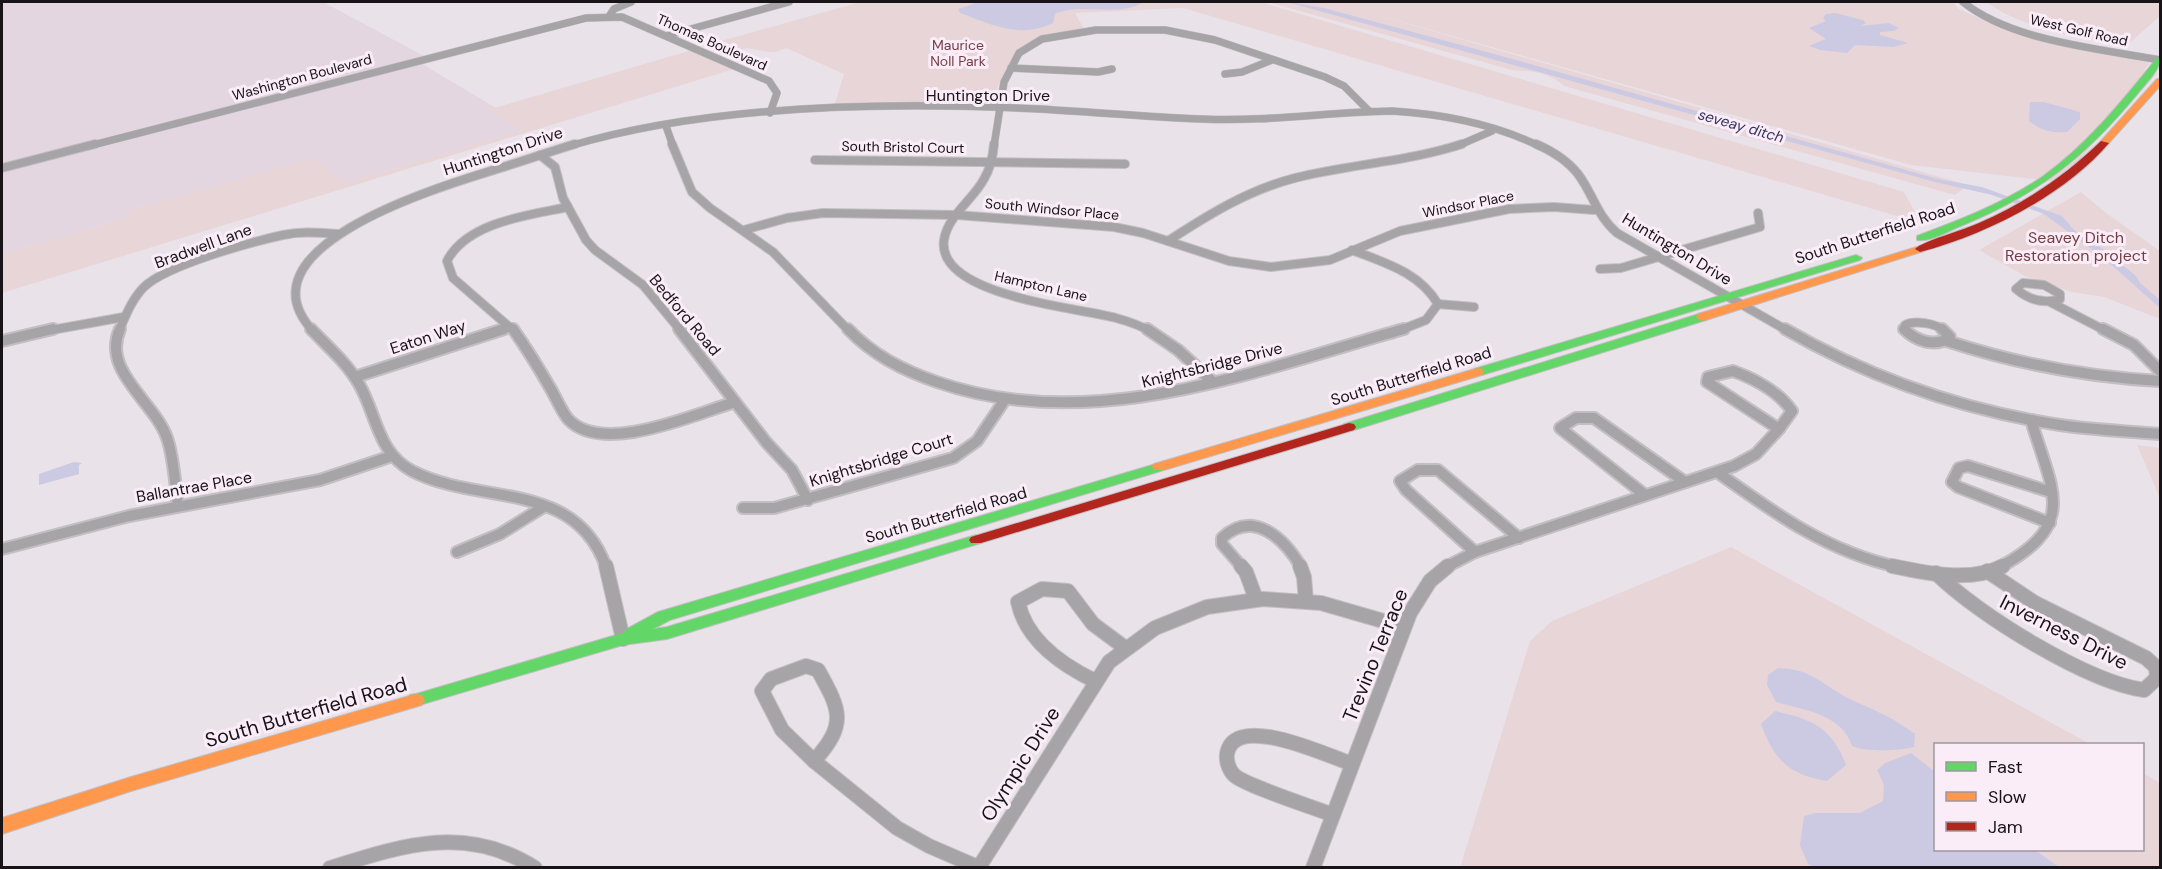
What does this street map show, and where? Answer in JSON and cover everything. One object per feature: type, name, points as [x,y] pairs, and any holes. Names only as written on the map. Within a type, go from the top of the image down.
[{"type":"main road","name":"South Butterfield Road","points":[[623,639],[664,616],[1907,243],[2017,202],[2060,168],[2095,135],[2160,60]]},
{"type":"main road","name":"South Butterfield Road","points":[[2,826],[142,781],[623,639],[678,630],[1276,450],[1952,239],[2081,168],[2160,81]]},
{"type":"street","points":[[610,15],[614,9],[630,2]]},
{"type":"street","points":[[669,35],[789,2]]},
{"type":"street","name":"West Golf Road","points":[[1963,2],[1980,14],[2016,28],[2160,60]]},
{"type":"street","name":"Thomas Boulevard","points":[[610,15],[631,19],[769,81],[777,93],[770,113]]},
{"type":"street","name":"Washington Boulevard","points":[[2,168],[556,25],[610,15]]},
{"type":"street","name":"Hampton Lane","points":[[1213,382],[1174,345],[1136,324],[1107,315],[1004,294],[971,279],[950,262],[944,247],[945,232],[984,179],[990,162],[997,108],[1011,68],[1020,52],[1048,37],[1084,32],[1136,29],[1191,35],[1338,82],[1352,92],[1369,111]]},
{"type":"street","points":[[1225,74],[1245,71],[1272,60]]},
{"type":"street","points":[[1011,68],[1098,72],[1112,69]]},
{"type":"street","name":"Huntington Drive","points":[[623,639],[597,544],[571,519],[545,506],[512,495],[435,480],[416,473],[392,456],[381,438],[364,393],[355,377],[307,326],[295,306],[295,292],[303,269],[339,234],[406,199],[603,137],[666,126],[770,113],[997,108],[1230,120],[1369,111],[1432,114],[1544,148],[1565,160],[1577,172],[1594,210],[1617,233],[1846,362],[1892,382],[1959,404],[2031,420],[2160,434]]},
{"type":"street","name":"Knightsbridge Drive","points":[[666,126],[685,180],[692,192],[710,208],[744,230],[790,268],[867,349],[886,360],[952,389],[1004,402],[1042,405],[1097,404],[1141,398],[1213,382],[1415,326],[1428,319],[1438,304]]},
{"type":"street","points":[[1168,241],[1240,196],[1274,183],[1322,172],[1424,157],[1463,145],[1492,131]]},
{"type":"street","name":"Bedford Road","points":[[540,155],[555,167],[558,187],[596,250],[654,296],[766,442],[792,470],[808,500]]},
{"type":"street","name":"South Bristol Court","points":[[815,160],[1125,164]]},
{"type":"street","points":[[568,207],[493,227],[464,241],[449,255],[447,267],[453,278],[512,327],[568,419],[584,430],[606,435],[635,432],[735,402]]},
{"type":"street","name":"Windsor Place","points":[[1352,250],[1400,231],[1509,209],[1545,207],[1594,210]]},
{"type":"street","name":"South Windsor Place","points":[[744,230],[787,218],[823,213],[957,215],[1114,227],[1168,241],[1229,261],[1262,267],[1310,264],[1330,260],[1352,250]]},
{"type":"street","points":[[1600,269],[1621,268],[1760,227],[1758,213]]},
{"type":"street","name":"Bradwell Lane","points":[[178,506],[167,437],[116,360],[115,340],[132,302],[146,285],[182,266],[284,235],[310,232],[339,234]]},
{"type":"street","points":[[1352,250],[1419,280],[1433,292],[1438,304],[1474,307]]},
{"type":"street","points":[[2050,302],[2134,345],[2160,371]]},
{"type":"street","points":[[2,341],[124,317]]},
{"type":"street","name":"Eaton Way","points":[[355,377],[512,327]]},
{"type":"street","points":[[1947,341],[1992,357],[2053,372],[2160,381]]},
{"type":"street","name":"Trevino Terrace","points":[[1313,867],[1404,627],[1417,596],[1426,584],[1442,569],[1475,552],[1717,472],[1756,454],[1779,429],[1792,411],[1785,402],[1741,374],[1728,371],[1708,377],[1707,382],[1711,386],[1779,429]]},
{"type":"street","name":"Knightsbridge Court","points":[[742,508],[774,508],[808,500],[938,463],[965,453],[986,435],[1004,402]]},
{"type":"street","points":[[1645,495],[1563,432],[1560,428],[1563,424],[1582,417],[1594,418],[1685,482]]},
{"type":"street","points":[[2031,420],[2051,492],[2054,513],[2050,524],[1958,487],[1952,482],[1959,468],[1968,466],[2051,492]]},
{"type":"street","name":"Ballantrae Place","points":[[2,549],[129,516],[320,480],[392,456]]},
{"type":"street","points":[[1475,552],[1406,490],[1400,481],[1405,475],[1421,469],[1438,470],[1519,538]]},
{"type":"street","name":"Inverness Drive","points":[[1717,472],[1796,527],[1840,549],[1891,566],[1936,573],[1987,571],[2016,560],[2036,544],[2050,524]]},
{"type":"street","points":[[457,552],[500,534],[545,506]]},
{"type":"street","points":[[1256,599],[1246,572],[1222,543],[1222,538],[1235,528],[1253,524],[1267,529],[1296,560],[1305,577],[1306,601]]},
{"type":"street","name":"Inverness Drive","points":[[1936,573],[1974,607],[2000,623],[2103,676],[2133,689],[2142,690],[2147,689],[2157,678],[2156,667],[2146,658],[2035,603],[1987,571]]},
{"type":"street","points":[[1095,681],[1053,659],[1038,640],[1019,609],[1018,602],[1038,591],[1050,588],[1068,591],[1098,629],[1124,647]]},
{"type":"street","name":"Olympic Drive","points":[[979,867],[1095,681],[1124,647],[1147,631],[1182,613],[1228,601],[1256,599],[1306,601],[1404,627]]},
{"type":"street","points":[[814,761],[837,733],[840,718],[818,670],[806,666],[771,679],[762,691],[775,722],[793,744],[814,761],[897,828],[929,846],[979,867]]},
{"type":"street","points":[[1333,814],[1236,777],[1230,771],[1226,757],[1233,743],[1240,736],[1259,734],[1352,764]]},
{"type":"street","points":[[330,867],[395,847],[447,842],[500,848],[535,867]]},
{"type":"shaded area","points":[[2,2],[323,2],[424,56],[414,59],[496,108],[489,110],[523,130],[345,183],[312,158],[127,211],[125,218],[2,254]]},
{"type":"green space","name":"Maurice Noll Park","points":[[861,2],[1260,2],[1904,192],[1921,223],[1183,8],[1075,13],[1084,29],[1044,36],[1021,48],[1006,69],[990,105],[834,107],[844,74],[786,48],[772,52],[743,49],[739,50],[744,52],[729,57],[703,46]]},
{"type":"green space","points":[[1267,2],[1954,2],[1957,8],[2005,30],[2150,63],[2144,70],[2157,73],[2080,159],[2051,181],[1911,165],[1349,7],[1968,185],[1955,195],[1564,86],[1540,73],[1512,70]]},
{"type":"green space","points":[[1986,2],[2160,2],[2160,16],[2125,47],[2035,26],[2002,12]]},
{"type":"green space","points":[[692,50],[734,69],[2,293],[2,254],[125,218],[127,211],[312,158],[345,183],[522,130],[488,110]]},
{"type":"green space","name":"Seavey Ditch Restoration project","points":[[2081,192],[2106,213],[2160,251],[2160,319],[2104,297],[2072,292],[2025,276],[1979,250]]},
{"type":"green space","points":[[2137,445],[2160,448],[2160,499],[2159,496]]},
{"type":"green space","points":[[1731,547],[2088,743],[1934,743],[1934,851],[2144,851],[2144,774],[2160,783],[2160,867],[1460,868],[1530,641],[1552,621]]},
{"type":"water","points":[[979,2],[1143,2],[1123,9],[1065,11],[1055,14],[1053,23],[1041,28],[1018,30],[984,22],[960,13],[958,9]]},
{"type":"water","name":"seveay ditch","points":[[1287,2],[1324,8],[1938,179],[1982,187],[2062,216],[2074,230],[2093,241],[2136,276],[2140,283],[2160,300],[2160,308],[2106,260],[2044,214],[1992,195],[1935,182]]},
{"type":"water","points":[[1835,13],[1863,20],[1866,23],[1860,26],[1889,23],[1899,28],[1894,31],[1880,32],[1880,35],[1908,43],[1893,47],[1855,45],[1847,53],[1820,50],[1809,46],[1826,39],[1809,28],[1826,21],[1823,18],[1826,14]]},
{"type":"water","points":[[2030,102],[2044,102],[2080,112],[2080,119],[2067,132],[2042,129],[2029,121]]},
{"type":"water","points":[[74,462],[82,463],[79,465],[79,474],[39,485],[39,474]]},
{"type":"water","points":[[1778,668],[1791,669],[1810,675],[1843,696],[1893,720],[1915,734],[1914,747],[1882,750],[1858,748],[1852,746],[1847,735],[1831,720],[1776,702],[1767,685],[1768,675]]},
{"type":"water","points":[[1775,711],[1799,717],[1827,733],[1846,765],[1827,781],[1802,775],[1785,764],[1771,747],[1761,724]]},
{"type":"water","points":[[1911,753],[1934,771],[1934,851],[2036,851],[2059,867],[1816,868],[1808,864],[1800,845],[1804,816],[1815,813],[1860,813],[1883,801],[1884,785],[1877,770],[1885,763]]},
{"type":"traffic: fast","points":[[1921,238],[2001,205],[2045,179],[2092,139],[2160,60]]},
{"type":"traffic: fast","points":[[1478,372],[1856,258]]},
{"type":"traffic: fast","points":[[1349,427],[1702,317]]},
{"type":"traffic: fast","points":[[631,634],[664,616],[1159,467]]},
{"type":"traffic: fast","points":[[416,700],[623,639],[667,633],[976,540]]},
{"type":"traffic: slow","points":[[2104,143],[2160,81]]},
{"type":"traffic: slow","points":[[1702,317],[1920,249]]},
{"type":"traffic: slow","points":[[1159,467],[1478,372]]},
{"type":"traffic: slow","points":[[2,826],[131,784],[416,700]]},
{"type":"traffic: jam","points":[[1920,249],[1970,231],[2019,208],[2064,179],[2104,143]]},
{"type":"traffic: jam","points":[[976,540],[1349,427]]}]
